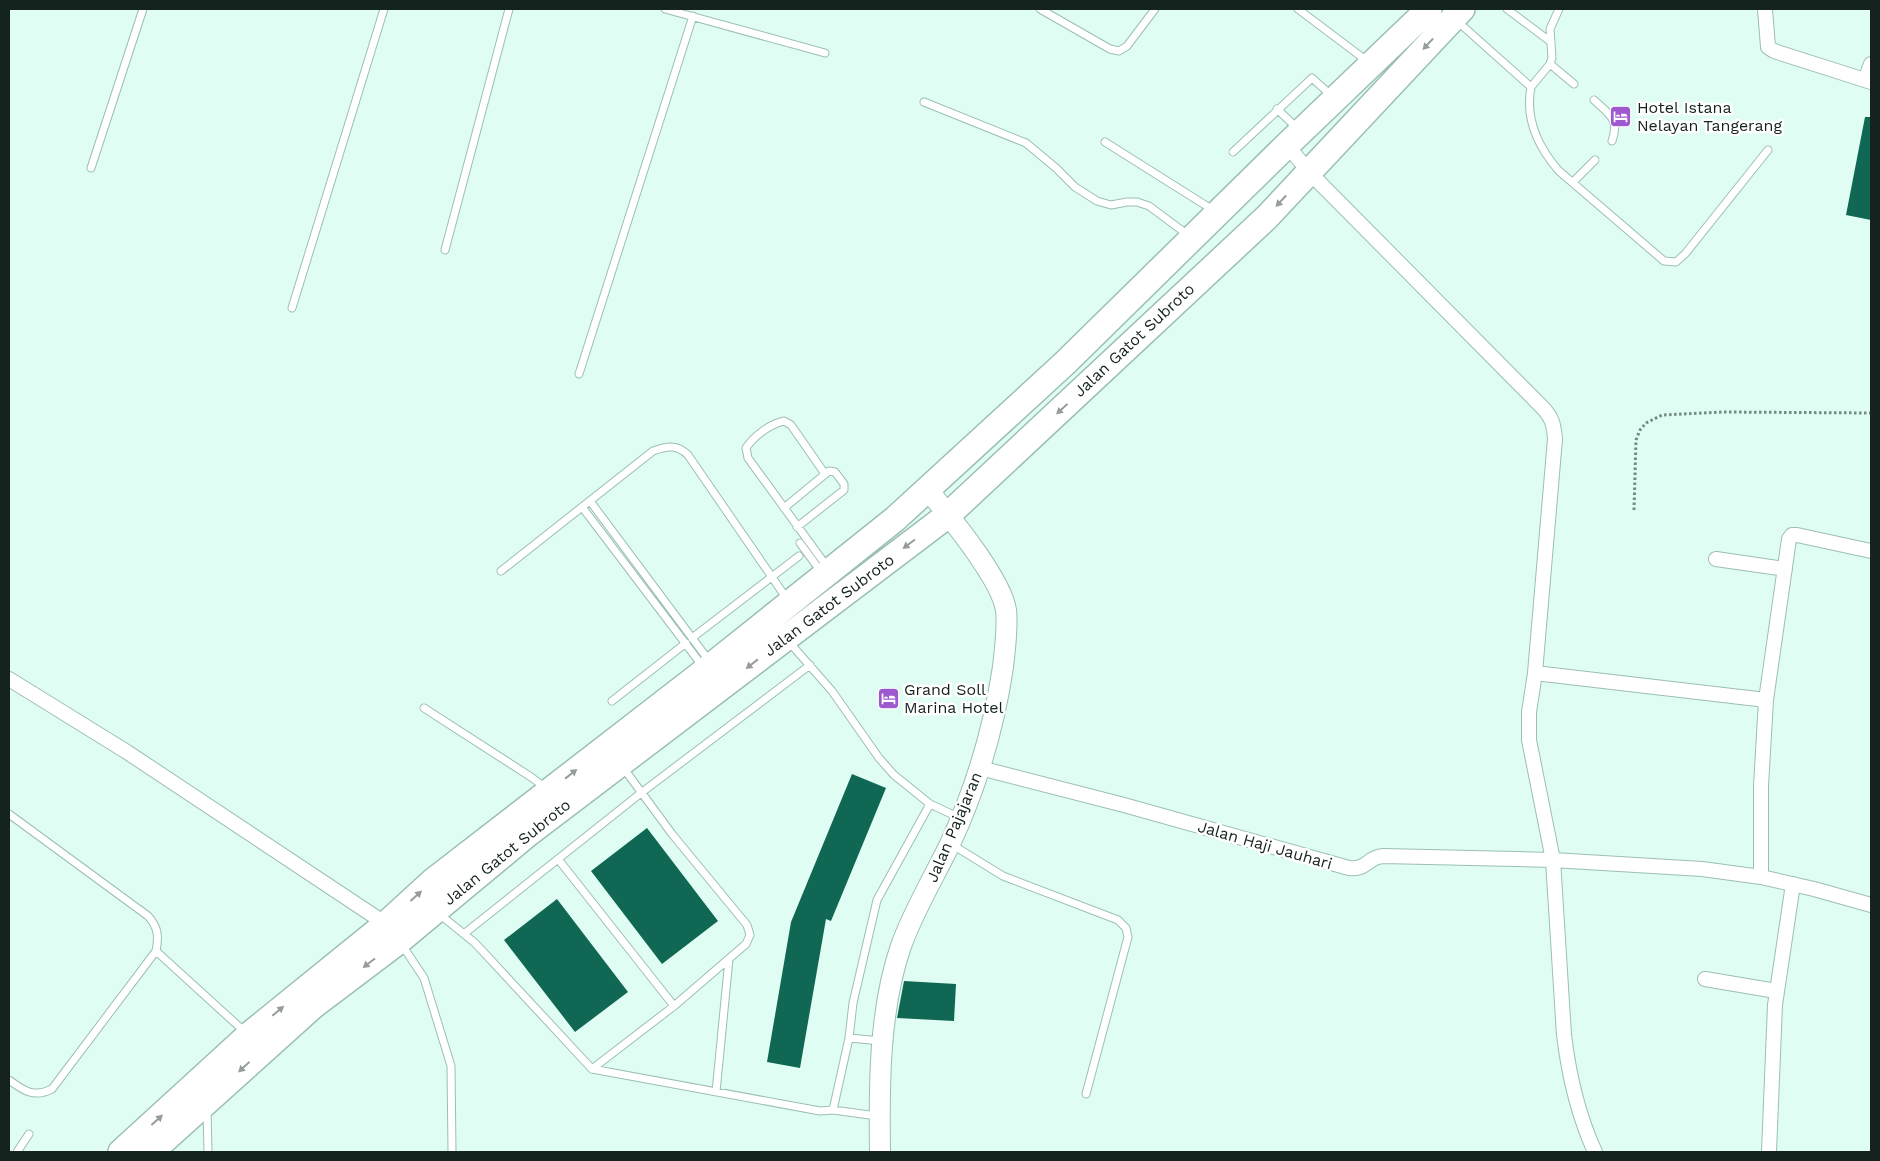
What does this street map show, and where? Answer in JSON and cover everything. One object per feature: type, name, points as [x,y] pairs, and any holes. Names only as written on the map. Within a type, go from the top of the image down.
[{"type":"highway","name":"Jalan Gatot Subroto","points":[[121,1152],[200,1095],[313,1006],[392,932],[433,881],[709,667],[895,519],[1065,363],[1294,138],[1429,9]]},
{"type":"highway","name":"Jalan Gatot Subroto","points":[[151,1152],[249,1035],[392,932],[434,910],[528,833],[948,515],[1266,217],[1458,13]]},
{"type":"main road","name":"Jalan Pajajaran","points":[[880,1152],[879,1094],[888,992],[902,946],[961,818],[980,768],[998,698],[1004,654],[1006,609],[993,579],[928,490]]},
{"type":"street","points":[[1765,9],[1768,48],[1868,81],[1871,64]]},
{"type":"street","points":[[1294,138],[1309,172],[1551,418],[1554,439],[1535,673],[1529,712],[1529,740],[1554,860],[1567,1059],[1579,1112],[1595,1152]]},
{"type":"street","points":[[1761,877],[1761,786],[1766,700],[1789,539],[1792,535],[1798,535],[1871,551]]},
{"type":"street","points":[[1716,558],[1785,569]]},
{"type":"street","points":[[1535,673],[1766,700]]},
{"type":"street","points":[[9,679],[127,752],[392,932]]},
{"type":"street","name":"Jalan Haji Jauhari","points":[[980,768],[1124,805],[1349,868],[1362,868],[1375,857],[1383,856],[1554,860],[1702,870],[1761,877],[1871,905]]},
{"type":"street","points":[[1770,1152],[1776,991],[1794,884]]},
{"type":"street","points":[[1705,979],[1776,991]]},
{"type":"lane","points":[[92,168],[143,9]]},
{"type":"lane","points":[[292,308],[384,9]]},
{"type":"lane","points":[[445,250],[509,9]]},
{"type":"lane","points":[[665,9],[825,53]]},
{"type":"lane","points":[[1040,9],[1110,49],[1119,51],[1127,46],[1155,9]]},
{"type":"lane","points":[[1298,9],[1372,64]]},
{"type":"lane","points":[[1507,9],[1551,42]]},
{"type":"lane","points":[[1559,9],[1550,29],[1552,58],[1550,64],[1531,86],[1530,108],[1537,138],[1545,155],[1559,171],[1664,261],[1676,262],[1691,246],[1768,150]]},
{"type":"lane","points":[[1458,13],[1531,86]]},
{"type":"lane","points":[[579,374],[693,16]]},
{"type":"lane","points":[[1550,64],[1574,84]]},
{"type":"lane","points":[[1233,152],[1312,78],[1335,99]]},
{"type":"lane","points":[[1594,100],[1613,119],[1616,127],[1612,142]]},
{"type":"lane","points":[[924,102],[1026,143],[1075,187],[1097,201],[1111,205],[1137,202],[1149,206],[1192,238]]},
{"type":"lane","points":[[1277,109],[1294,138]]},
{"type":"lane","points":[[1105,142],[1218,213]]},
{"type":"lane","points":[[1573,182],[1595,160]]},
{"type":"lane","points":[[825,474],[791,425],[784,421],[775,423],[751,440],[746,448],[748,458],[797,527],[826,573]]},
{"type":"lane","points":[[501,572],[653,450],[673,446],[688,455],[789,603]]},
{"type":"lane","points":[[784,508],[830,471],[835,472],[844,484],[844,490],[797,527]]},
{"type":"lane","points":[[590,501],[689,641]]},
{"type":"lane","points":[[582,506],[709,667]]},
{"type":"lane","points":[[800,543],[826,573]]},
{"type":"lane","points":[[612,701],[799,556]]},
{"type":"lane","points":[[785,638],[810,665],[846,710],[879,758],[894,775],[930,804],[961,818]]},
{"type":"lane","points":[[465,933],[641,793],[810,665]]},
{"type":"lane","points":[[424,708],[531,776],[549,790]]},
{"type":"lane","points":[[592,1069],[674,1006],[746,944],[750,936],[748,925],[672,834],[620,763]]},
{"type":"lane","points":[[833,1110],[849,1038],[853,1003],[878,900],[930,804]]},
{"type":"lane","points":[[9,814],[148,916],[158,931],[156,951],[52,1089],[42,1094],[25,1093],[9,1080]]},
{"type":"lane","points":[[950,843],[1003,876],[1118,920],[1126,928],[1128,937],[1086,1094]]},
{"type":"lane","points":[[558,859],[674,1006]]},
{"type":"lane","points":[[434,910],[465,933],[592,1069],[820,1111],[833,1110],[880,1117]]},
{"type":"lane","points":[[392,932],[424,978],[451,1066],[452,1152]]},
{"type":"lane","points":[[156,951],[249,1035]]},
{"type":"lane","points":[[716,1092],[729,959]]},
{"type":"lane","points":[[849,1038],[884,1041]]},
{"type":"lane","points":[[200,1095],[208,1152]]},
{"type":"lane","points":[[17,1152],[29,1134]]},
{"type":"path","points":[[1634,510],[1636,440],[1640,430],[1646,423],[1662,415],[1724,412],[1871,413]]},
{"type":"building","points":[[1865,117],[1871,117],[1871,220],[1846,215]]},
{"type":"building","points":[[852,774],[886,788],[831,921],[826,919],[800,1068],[767,1062],[791,922]]},
{"type":"building","points":[[647,828],[718,921],[662,964],[591,871]]},
{"type":"building","points":[[557,899],[628,992],[575,1032],[504,940]]},
{"type":"building","points":[[904,981],[956,984],[954,1021],[897,1018]]},
{"type":"place","name":"Hotel Istana Nelayan Tangerang","points":[[1621,116]]},
{"type":"place","name":"Grand Soll Marina Hotel","points":[[888,698]]}]
